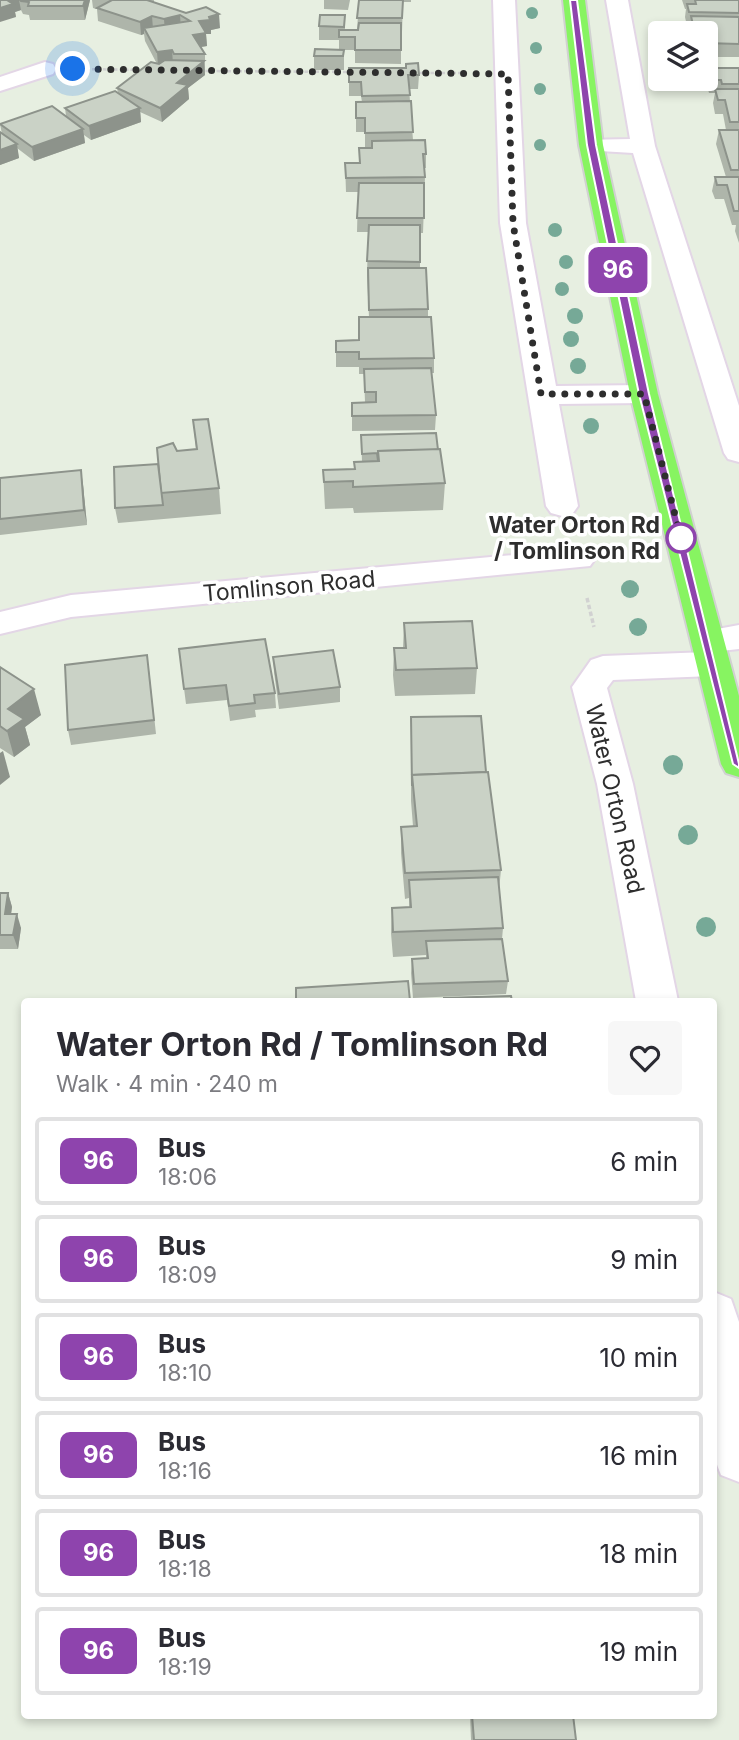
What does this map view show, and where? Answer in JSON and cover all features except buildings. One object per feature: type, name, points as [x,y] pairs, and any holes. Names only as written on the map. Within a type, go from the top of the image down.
[{"type":"main road","points":[[574,0],[592,145],[644,394],[720,648],[739,764]]},
{"type":"street","points":[[504,0],[513,223],[562,506]]},
{"type":"street","points":[[617,0],[643,146],[739,453]]},
{"type":"street","points":[[0,84],[45,69]]},
{"type":"street","points":[[592,145],[643,146]]},
{"type":"street","points":[[541,394],[644,394]]},
{"type":"street","name":"Tomlinson Road","points":[[0,623],[71,606],[579,559]]},
{"type":"street","name":"Water Orton Road","points":[[656,998],[615,784],[589,687],[603,668],[720,648]]},
{"type":"street","points":[[717,1332],[739,1457]]},
{"type":"path","points":[[45,69],[154,70]]},
{"type":"path","points":[[195,71],[358,72]]},
{"type":"path","points":[[412,73],[508,74]]},
{"type":"path","points":[[579,559],[603,668]]},
{"type":"bus line","name":"96","points":[[574,0],[592,145],[644,394],[739,764]]},
{"type":"place","name":"Water Orton Rd / Tomlinson Rd","points":[[681,538]]},
{"type":"route","points":[[73,69],[508,74],[513,223],[541,394],[644,394],[682,542],[681,538]]}]
